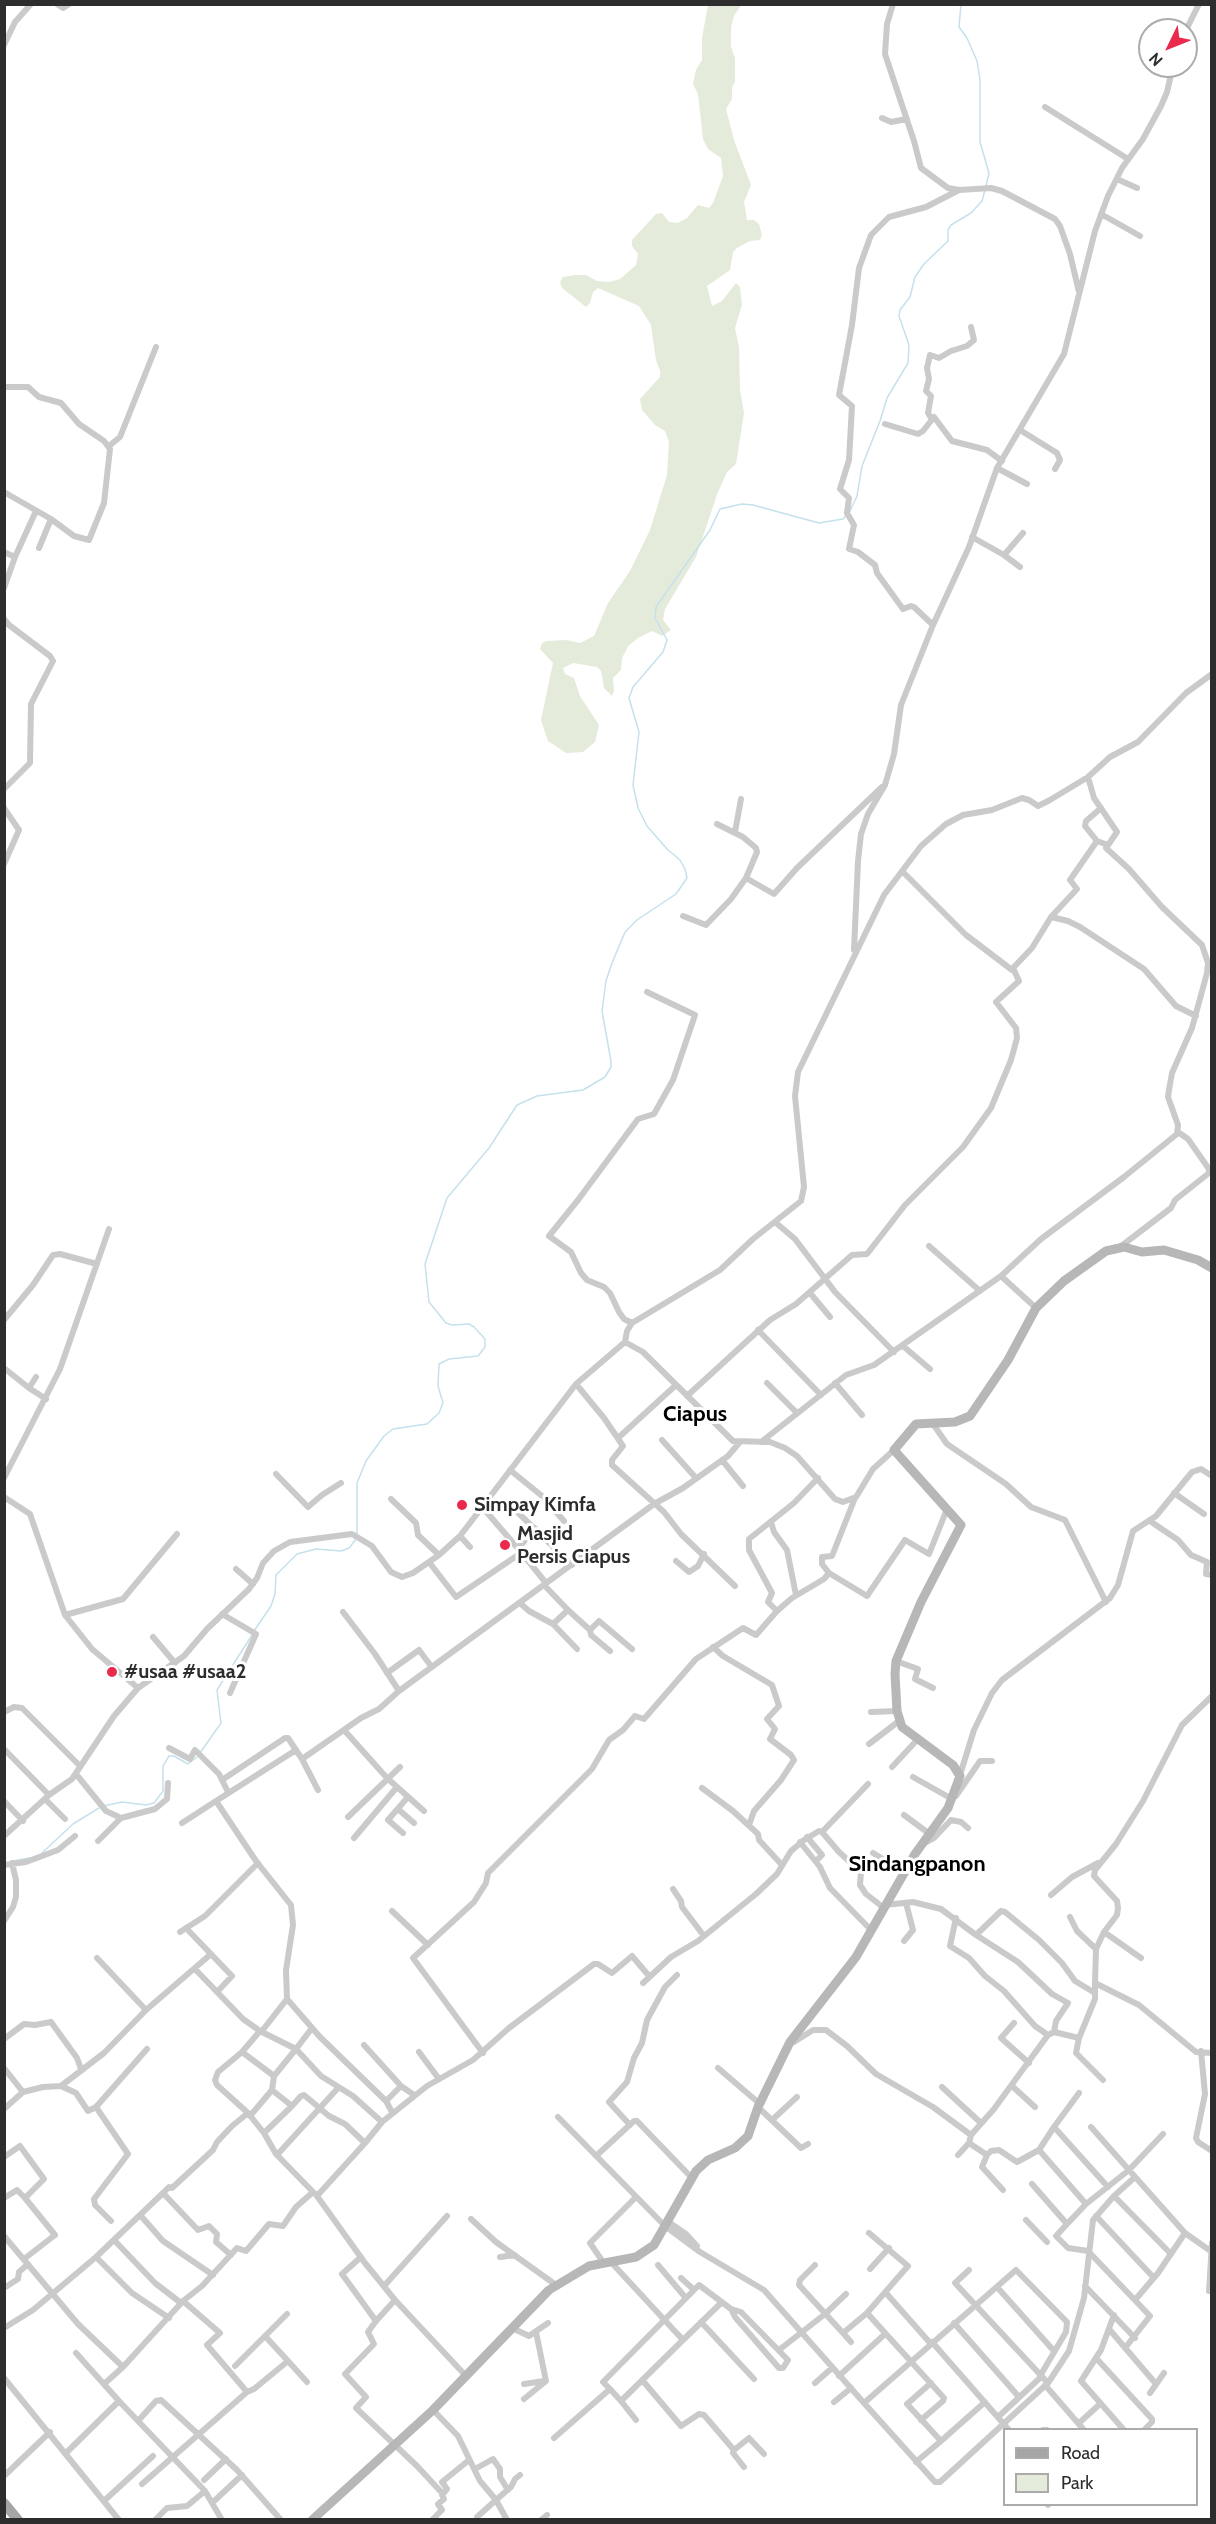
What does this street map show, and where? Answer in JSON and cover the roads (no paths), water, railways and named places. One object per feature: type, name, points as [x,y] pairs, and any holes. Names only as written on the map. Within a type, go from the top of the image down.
[{"type":"main road","points":[[4,2503],[18,2520]]},
{"type":"street","points":[[4,45],[15,22],[31,4]]},
{"type":"street","points":[[57,4],[63,8],[69,4]]},
{"type":"street","points":[[893,4],[887,24],[885,54],[921,168],[948,188],[959,190],[991,188],[1002,191],[1055,219],[1060,226],[1070,254],[1080,293]]},
{"type":"street","points":[[1192,18],[1199,4]]},
{"type":"street","points":[[854,954],[861,834],[868,814],[885,785],[894,754],[901,705],[972,537],[997,468],[1064,354],[1101,214],[1128,159],[1143,139],[1161,106],[1170,78]]},
{"type":"street","points":[[1044,107],[1128,159]]},
{"type":"street","points":[[882,118],[891,122],[907,119]]},
{"type":"street","points":[[1117,179],[1137,188]]},
{"type":"street","points":[[933,625],[914,607],[903,609],[877,573],[875,565],[858,552],[850,550],[849,540],[854,525],[849,516],[849,498],[840,489],[849,460],[852,406],[839,395],[852,325],[859,268],[866,245],[875,229],[889,217],[926,207],[959,190]]},
{"type":"street","points":[[1101,214],[1140,236]]},
{"type":"street","points":[[931,418],[928,415],[931,396],[926,391],[930,354],[939,358],[953,350],[967,346],[974,340],[971,327]]},
{"type":"street","points":[[109,446],[120,437],[156,347]]},
{"type":"street","points":[[4,387],[28,387],[39,397],[61,403],[79,424],[109,446],[111,452],[104,503],[89,540],[74,536],[51,519],[4,492]]},
{"type":"street","points":[[931,418],[936,417],[952,441],[987,450],[1002,461]]},
{"type":"street","points":[[885,424],[918,434],[923,431],[931,418]]},
{"type":"street","points":[[1020,429],[1057,453],[1060,460],[1055,469]]},
{"type":"street","points":[[997,468],[1027,484]]},
{"type":"street","points":[[4,588],[36,511]]},
{"type":"street","points":[[39,548],[51,519]]},
{"type":"street","points":[[1004,555],[1023,533]]},
{"type":"street","points":[[972,537],[1020,567]]},
{"type":"street","points":[[4,552],[15,557]]},
{"type":"street","points":[[4,619],[9,626],[50,656],[52,661],[31,704],[30,763],[4,789]]},
{"type":"street","points":[[4,1836],[76,1774],[114,1716],[138,1688],[150,1677],[175,1663],[253,1584],[268,1557],[285,1544],[352,1534],[368,1542],[378,1552],[391,1572],[402,1577],[408,1576],[439,1555],[460,1536],[576,1384],[625,1342],[627,1331],[632,1323],[720,1270],[753,1239],[798,1204],[802,1198],[803,1176],[795,1096],[798,1072],[884,895],[935,832],[955,819],[970,813],[992,810],[1022,798],[1041,806],[1088,777],[1110,757],[1142,739],[1186,693],[1212,674]]},
{"type":"street","points":[[948,1508],[929,1554],[904,1540],[867,1596],[829,1573],[822,1564],[822,1557],[832,1556],[856,1497],[873,1468],[916,1424],[963,1420],[975,1410],[1008,1360],[1036,1308],[1083,1265],[1106,1251],[1120,1247],[1171,1208],[1174,1201],[1209,1173],[1209,1169],[1188,1139],[1178,1132],[1168,1096],[1172,1073],[1196,1016],[1207,974],[1206,952],[1196,938],[1162,908],[1129,869],[1106,848],[1117,832],[1094,798],[1088,777]]},
{"type":"street","points":[[746,878],[774,894],[801,864],[885,785]]},
{"type":"street","points":[[735,832],[741,799]]},
{"type":"street","points":[[4,808],[19,831],[4,864]]},
{"type":"street","points":[[1101,808],[1085,824],[1097,841],[1108,845]]},
{"type":"street","points":[[683,916],[706,925],[731,899],[746,878],[757,850],[735,832],[717,824]]},
{"type":"street","points":[[1012,970],[1032,948],[1051,917],[1077,889],[1070,880],[1097,841]]},
{"type":"street","points":[[687,1396],[758,1330],[810,1293],[852,1255],[864,1255],[870,1250],[905,1205],[963,1147],[991,1108],[1011,1060],[1017,1038],[1016,1028],[996,1002],[1019,981],[1012,970],[966,935],[902,871]]},
{"type":"street","points":[[1051,917],[1074,924],[1130,959],[1149,973],[1176,1006],[1196,1016]]},
{"type":"street","points":[[632,1323],[619,1312],[610,1293],[604,1287],[587,1280],[570,1251],[562,1248],[549,1236],[638,1119],[654,1114],[674,1078],[695,1015],[647,992]]},
{"type":"street","points":[[760,1442],[835,1383],[851,1373],[874,1365],[1001,1276],[1041,1239],[1124,1177],[1178,1132]]},
{"type":"street","points":[[775,1222],[795,1239],[825,1280],[894,1352]]},
{"type":"street","points":[[4,1478],[60,1369],[109,1229]]},
{"type":"street","points":[[929,1246],[980,1291]]},
{"type":"street","points":[[1120,1247],[1142,1252],[1168,1251],[1198,1260],[1212,1268]]},
{"type":"street","points":[[4,1320],[33,1285],[53,1255],[60,1254],[97,1264]]},
{"type":"street","points":[[1001,1276],[1036,1308]]},
{"type":"street","points":[[810,1293],[830,1317]]},
{"type":"street","points":[[758,1330],[821,1395]]},
{"type":"street","points":[[625,1342],[643,1352],[726,1435],[740,1442],[770,1442],[785,1448],[797,1456],[835,1499],[843,1502],[856,1497]]},
{"type":"street","points":[[903,1346],[930,1368]]},
{"type":"street","points":[[4,1368],[28,1388],[46,1399]]},
{"type":"street","points":[[28,1388],[36,1377]]},
{"type":"street","points":[[767,1383],[797,1413]]},
{"type":"street","points":[[835,1383],[862,1414]]},
{"type":"street","points":[[576,1384],[623,1446],[612,1460],[612,1465],[664,1512],[681,1534],[735,1586]]},
{"type":"street","points":[[618,1438],[676,1385]]},
{"type":"street","points":[[933,1424],[947,1444],[1006,1484],[1031,1507],[1066,1522],[1106,1602]]},
{"type":"street","points":[[662,1440],[696,1478]]},
{"type":"street","points":[[302,1759],[379,1709],[431,1666],[654,1504],[722,1460],[740,1442]]},
{"type":"street","points":[[894,1449],[960,1522],[960,1528],[921,1602],[896,1661],[899,1722],[953,1765],[960,1776]]},
{"type":"street","points":[[722,1460],[743,1486]]},
{"type":"street","points":[[951,1801],[974,1730],[992,1694],[1002,1680],[1106,1602],[1118,1586],[1131,1537],[1136,1527],[1150,1521],[1195,1471],[1201,1469],[1212,1476]]},
{"type":"street","points":[[510,1470],[542,1496],[564,1521]]},
{"type":"street","points":[[276,1474],[308,1507],[341,1483]]},
{"type":"street","points":[[777,1611],[768,1602],[772,1593],[748,1544],[753,1535],[794,1503],[818,1478]]},
{"type":"street","points":[[1174,1493],[1204,1514]]},
{"type":"street","points":[[4,1497],[30,1514],[65,1615],[92,1649],[138,1688]]},
{"type":"street","points":[[391,1499],[416,1523],[417,1532],[439,1555]]},
{"type":"street","points":[[508,1503],[572,1565]]},
{"type":"street","points":[[483,1508],[568,1610],[590,1630],[591,1635],[610,1651]]},
{"type":"street","points":[[1150,1521],[1178,1540],[1191,1555],[1207,1562],[1206,1574],[1212,1575]]},
{"type":"street","points":[[771,1522],[774,1532],[787,1550],[796,1596]]},
{"type":"street","points":[[429,1562],[456,1597],[519,1550],[536,1529]]},
{"type":"street","points":[[65,1615],[123,1599],[177,1534]]},
{"type":"street","points":[[460,1536],[470,1547]]},
{"type":"street","points":[[676,1561],[689,1572],[698,1566],[704,1554]]},
{"type":"street","points":[[236,1569],[253,1584]]},
{"type":"street","points":[[483,2053],[413,1958],[474,1902],[486,1883],[488,1873],[592,1769],[609,1740],[623,1730],[635,1716],[644,1719],[696,1659],[744,1628],[756,1635],[777,1611],[824,1579],[829,1573]]},
{"type":"street","points":[[520,1603],[529,1611],[553,1624],[577,1649]]},
{"type":"street","points":[[553,1624],[568,1610]]},
{"type":"street","points":[[343,1612],[399,1691]]},
{"type":"street","points":[[222,1614],[256,1635],[230,1693]]},
{"type":"street","points":[[590,1630],[599,1621],[632,1649]]},
{"type":"street","points":[[153,1637],[175,1663]]},
{"type":"street","points":[[713,1647],[723,1656],[772,1685],[779,1706],[768,1717],[768,1721],[775,1729],[770,1739],[794,1760],[781,1780],[754,1811],[748,1825]]},
{"type":"street","points":[[387,1673],[419,1650],[431,1666]]},
{"type":"street","points":[[896,1661],[918,1669],[915,1679],[933,1688]]},
{"type":"street","points":[[1103,2080],[1076,2053],[1095,1993],[1096,1949],[1104,1932],[1117,1915],[1118,1908],[1117,1902],[1094,1876],[1101,1861],[1116,1844],[1143,1801],[1182,1725],[1212,1696]]},
{"type":"street","points":[[4,1712],[15,1707],[22,1708],[80,1766]]},
{"type":"street","points":[[871,1712],[897,1711]]},
{"type":"street","points":[[868,1744],[899,1722]]},
{"type":"street","points":[[344,1730],[387,1778],[424,1810]]},
{"type":"street","points":[[222,1780],[288,1738],[318,1790]]},
{"type":"street","points":[[892,1767],[918,1739]]},
{"type":"street","points":[[169,1748],[190,1759],[195,1750],[222,1780],[228,1792]]},
{"type":"street","points":[[4,1749],[65,1819]]},
{"type":"street","points":[[182,1823],[296,1750]]},
{"type":"street","points":[[312,2520],[433,2409],[556,2285],[589,2266],[644,2253],[672,2227],[691,2177],[708,2160],[742,2143],[748,2136],[788,2046],[837,1984],[872,1931],[904,1872],[931,1835],[951,1801],[980,1761],[992,1761]]},
{"type":"street","points":[[348,1817],[400,1767]]},
{"type":"street","points":[[76,1774],[106,1811],[121,1818]]},
{"type":"street","points":[[913,1777],[951,1801]]},
{"type":"street","points":[[98,1841],[121,1818],[155,1809],[163,1803],[169,1790],[168,1783]]},
{"type":"street","points":[[643,1983],[671,1957],[704,1936],[756,1894],[777,1874],[791,1851],[800,1842],[819,1831],[822,1832],[868,1784]]},
{"type":"street","points":[[354,1838],[397,1787]]},
{"type":"street","points":[[702,1788],[759,1835],[759,1840],[782,1865]]},
{"type":"street","points":[[403,1833],[388,1820],[408,1797]]},
{"type":"street","points":[[216,1801],[258,1863],[291,1905],[293,1925],[286,1970],[287,1999],[312,2028],[386,2101],[392,2112]]},
{"type":"street","points":[[4,1802],[23,1821]]},
{"type":"street","points":[[398,1809],[414,1823]]},
{"type":"street","points":[[904,1815],[931,1835]]},
{"type":"street","points":[[924,1843],[934,1838],[951,1820],[961,1822],[968,1828]]},
{"type":"street","points":[[822,1832],[861,1872],[859,1884],[866,1894],[884,1906],[909,1903],[941,1909],[1018,1962],[1046,1990],[1068,2003],[1056,2021],[1051,2034],[1012,2086],[971,2134],[969,2143],[958,2156]]},
{"type":"street","points":[[4,1921],[16,1897],[16,1880],[8,1864],[26,1862],[58,1851],[75,1836]]},
{"type":"street","points":[[807,1838],[822,1855],[816,1861]]},
{"type":"street","points":[[800,1842],[816,1861],[830,1888],[872,1931]]},
{"type":"street","points":[[873,1853],[904,1872]]},
{"type":"street","points":[[1051,1895],[1072,1878],[1101,1861]]},
{"type":"street","points":[[217,1992],[232,1976],[183,1930],[205,1916],[258,1863]]},
{"type":"street","points":[[673,1889],[681,1900],[682,1907],[704,1936]]},
{"type":"street","points":[[904,1941],[913,1930],[909,1903]]},
{"type":"street","points":[[392,1911],[428,1945]]},
{"type":"street","points":[[976,1935],[1001,1911],[1005,1912],[1039,1940],[1062,1964],[1075,1982],[1095,1993]]},
{"type":"street","points":[[1070,1917],[1077,1931],[1096,1949]]},
{"type":"street","points":[[956,1918],[950,1946],[969,1958],[985,1976],[1012,1999],[1035,2026],[1051,2034],[1080,2038]]},
{"type":"street","points":[[1104,1932],[1142,1958]]},
{"type":"street","points":[[61,2086],[116,2042],[146,2010],[211,1954]]},
{"type":"street","points":[[104,2384],[123,2367],[182,2302],[213,2275],[238,2248],[246,2251],[269,2224],[273,2223],[282,2227],[296,2207],[315,2194],[365,2144],[392,2112],[414,2095],[483,2053],[508,2028],[594,1964],[612,1973],[632,1956],[649,1976]]},
{"type":"street","points":[[97,1958],[146,2010]]},
{"type":"street","points":[[195,1969],[243,2019],[296,2049],[321,2076],[353,2096],[382,2122]]},
{"type":"street","points":[[630,2125],[609,2102],[627,2082],[634,2058],[642,2043],[647,2020],[665,1987],[677,1975]]},
{"type":"street","points":[[1095,1983],[1139,2005],[1196,2052],[1212,2053]]},
{"type":"street","points":[[287,1999],[242,2052],[218,2072],[215,2080],[217,2085],[249,2115],[264,2133],[277,2155],[315,2194],[395,2300],[466,2376]]},
{"type":"street","points":[[4,2038],[22,2024],[51,2022],[77,2058],[81,2069]]},
{"type":"street","points":[[1014,2024],[1001,2038],[1029,2063]]},
{"type":"street","points":[[4,2328],[33,2310],[115,2241],[169,2187],[172,2188],[213,2150],[217,2142],[232,2126],[249,2115],[272,2090],[274,2076],[312,2028]]},
{"type":"street","points":[[788,2046],[813,2030],[828,2031],[876,2074],[933,2107],[971,2134]]},
{"type":"street","points":[[364,2045],[401,2086],[414,2095]]},
{"type":"street","points":[[4,2109],[23,2092],[61,2086],[76,2093],[88,2111],[96,2106],[147,2049]]},
{"type":"street","points":[[1202,2051],[1206,2112],[1196,2138],[1198,2142],[1212,2151]]},
{"type":"street","points":[[242,2052],[274,2076]]},
{"type":"street","points":[[419,2052],[439,2079]]},
{"type":"street","points":[[4,2068],[23,2092]]},
{"type":"street","points":[[718,2068],[801,2148],[808,2144]]},
{"type":"street","points":[[386,2101],[401,2086]]},
{"type":"street","points":[[1012,2086],[1035,2107]]},
{"type":"street","points":[[942,2087],[981,2123]]},
{"type":"street","points":[[277,2155],[338,2088]]},
{"type":"street","points":[[272,2090],[292,2106]]},
{"type":"street","points":[[1003,2190],[982,2167],[987,2156],[996,2149],[1017,2162],[1039,2150],[1079,2092]]},
{"type":"street","points":[[264,2133],[303,2095],[345,2124],[365,2144]]},
{"type":"street","points":[[771,2119],[797,2097]]},
{"type":"street","points":[[96,2106],[128,2154],[94,2199],[95,2205],[111,2221]]},
{"type":"street","points":[[558,2117],[635,2198],[700,2252],[760,2287],[935,2482],[939,2483],[1003,2430]]},
{"type":"street","points":[[596,2156],[637,2121],[691,2177]]},
{"type":"street","points":[[1054,2127],[1108,2187]]},
{"type":"street","points":[[1091,2127],[1185,2233],[1211,2252]]},
{"type":"street","points":[[1026,2220],[1045,2243],[1056,2236],[1086,2204],[1129,2170],[1163,2134]]},
{"type":"street","points":[[969,2143],[987,2156]]},
{"type":"street","points":[[4,2157],[20,2146],[44,2178],[25,2198]]},
{"type":"street","points":[[1039,2150],[1086,2204]]},
{"type":"street","points":[[886,2293],[1007,2427],[1046,2384],[1069,2351],[1085,2286],[1093,2220],[1135,2177]]},
{"type":"street","points":[[1032,2184],[1067,2223]]},
{"type":"street","points":[[4,2198],[17,2190],[55,2235],[26,2262],[19,2272],[18,2279],[4,2288]]},
{"type":"street","points":[[163,2193],[198,2230],[209,2226],[217,2234],[216,2242],[231,2255]]},
{"type":"street","points":[[1114,2196],[1171,2254]]},
{"type":"street","points":[[635,2198],[590,2243],[630,2282],[683,2340]]},
{"type":"street","points":[[141,2216],[163,2241],[213,2275]]},
{"type":"street","points":[[384,2286],[447,2216]]},
{"type":"street","points":[[1096,2216],[1154,2278]]},
{"type":"street","points":[[471,2219],[496,2242],[556,2285]]},
{"type":"street","points":[[843,2333],[867,2313],[908,2268],[906,2263],[869,2233]]},
{"type":"street","points":[[1135,2300],[1154,2278],[1185,2233]]},
{"type":"street","points":[[4,2236],[89,2336],[123,2367]]},
{"type":"street","points":[[1056,2236],[1068,2248],[1088,2251],[1150,2318],[1125,2348]]},
{"type":"street","points":[[115,2241],[157,2285],[220,2333],[207,2345],[247,2392]]},
{"type":"street","points":[[1210,2287],[1212,2243]]},
{"type":"street","points":[[870,2268],[889,2248]]},
{"type":"street","points":[[500,2257],[516,2255]]},
{"type":"street","points":[[96,2257],[132,2293],[169,2318]]},
{"type":"street","points":[[361,2257],[342,2274],[376,2321]]},
{"type":"street","points":[[658,2265],[685,2297]]},
{"type":"street","points":[[816,2265],[800,2280],[799,2284],[851,2342]]},
{"type":"street","points":[[969,2270],[955,2283],[1083,2428]]},
{"type":"street","points":[[864,2403],[1012,2272],[1018,2271],[1064,2318],[1068,2327],[1040,2377],[998,2416]]},
{"type":"street","points":[[681,2278],[693,2289]]},
{"type":"street","points":[[636,2420],[603,2382],[699,2285],[731,2309],[741,2312],[788,2361],[781,2368],[735,2317],[731,2309]]},
{"type":"street","points":[[1085,2286],[1134,2338]]},
{"type":"street","points":[[997,2287],[1054,2351]]},
{"type":"street","points":[[779,2350],[846,2294]]},
{"type":"street","points":[[395,2300],[368,2332],[374,2344],[345,2374],[366,2397],[357,2410],[419,2467],[443,2494],[444,2499],[438,2504],[442,2510],[432,2520]]},
{"type":"street","points":[[621,2402],[722,2302]]},
{"type":"street","points":[[867,2313],[944,2400],[921,2420]]},
{"type":"street","points":[[235,2366],[287,2314]]},
{"type":"street","points":[[1114,2315],[1096,2358],[1081,2381],[1122,2428]]},
{"type":"street","points":[[701,2322],[754,2379]]},
{"type":"street","points":[[512,2328],[529,2336],[548,2323]]},
{"type":"street","points":[[954,2323],[1020,2397]]},
{"type":"street","points":[[1109,2330],[1156,2384]]},
{"type":"street","points":[[536,2332],[546,2381]]},
{"type":"street","points":[[839,2376],[885,2334]]},
{"type":"street","points":[[265,2336],[307,2382]]},
{"type":"street","points":[[76,2353],[205,2491],[222,2520]]},
{"type":"street","points":[[1096,2358],[1152,2419],[1152,2422],[1145,2428]]},
{"type":"street","points":[[142,2484],[247,2392],[254,2390],[288,2361]]},
{"type":"street","points":[[815,2384],[832,2368]]},
{"type":"street","points":[[1150,2393],[1164,2373]]},
{"type":"street","points":[[4,2378],[67,2452],[120,2520]]},
{"type":"street","points":[[524,2384],[546,2381]]},
{"type":"street","points":[[524,2399],[546,2381]]},
{"type":"street","points":[[643,2381],[681,2426],[699,2414],[704,2415],[734,2450],[733,2453],[744,2467]]},
{"type":"street","points":[[931,2383],[907,2402],[941,2441]]},
{"type":"street","points":[[834,2402],[851,2388]]},
{"type":"street","points":[[554,2438],[610,2389]]},
{"type":"street","points":[[138,2421],[159,2400],[201,2434],[242,2475],[281,2520]]},
{"type":"street","points":[[67,2452],[119,2401]]},
{"type":"street","points":[[916,2462],[985,2402]]},
{"type":"street","points":[[1079,2423],[1100,2404]]},
{"type":"street","points":[[433,2409],[458,2436],[480,2481],[496,2500],[507,2520]]},
{"type":"street","points":[[4,2476],[50,2432]]},
{"type":"street","points":[[734,2450],[749,2438],[764,2454]]},
{"type":"street","points":[[104,2498],[153,2456]]},
{"type":"street","points":[[204,2480],[226,2459]]},
{"type":"street","points":[[475,2469],[493,2459],[500,2469],[500,2477],[508,2490]]},
{"type":"street","points":[[443,2494],[447,2489],[442,2482],[469,2460]]},
{"type":"street","points":[[212,2503],[242,2475]]},
{"type":"street","points":[[478,2520],[477,2517],[508,2490],[520,2475]]},
{"type":"street","points":[[155,2520],[168,2508],[187,2506],[205,2491]]},
{"type":"waterway","points":[[961,4],[959,27],[967,38],[977,61],[980,79],[980,142],[989,173],[986,186]]},
{"type":"waterway","points":[[850,511],[857,496],[862,466],[887,398],[908,363],[909,345],[899,316],[900,310],[910,297],[915,277],[924,264],[948,241],[948,230],[951,225],[971,213],[982,201],[985,190]]},
{"type":"waterway","points":[[357,1535],[357,1483],[366,1461],[384,1436],[393,1429],[427,1424],[439,1413],[443,1403],[438,1386],[439,1364],[449,1359],[478,1356],[485,1347],[485,1339],[474,1327],[469,1324],[446,1323],[429,1302],[425,1264],[447,1198],[489,1148],[517,1105],[537,1096],[583,1090],[605,1077],[611,1067],[611,1061],[602,1011],[606,981],[612,963],[625,932],[637,920],[676,894],[687,878],[680,860],[647,826],[638,808],[633,785],[639,732],[629,698],[633,687],[663,652],[667,640],[655,618],[656,607],[710,530],[720,509],[742,504],[753,505],[819,523],[843,519],[847,514]]},
{"type":"waterway","points":[[254,1631],[271,1606],[275,1594],[276,1575],[297,1554],[316,1549],[341,1551],[349,1548],[356,1539]]},
{"type":"waterway","points":[[200,1753],[221,1723],[217,1690],[252,1635]]},
{"type":"waterway","points":[[103,1806],[122,1802],[146,1805],[154,1803],[163,1791],[163,1766],[169,1756],[174,1756],[188,1764],[197,1757]]},
{"type":"waterway","points":[[42,1853],[73,1824],[99,1808]]},
{"type":"waterway","points":[[13,1861],[29,1858]]},
{"type":"place","name":"Simpay Kimfa","points":[[462,1505]]},
{"type":"place","name":"Masjid Persis Ciapus","points":[[505,1545]]},
{"type":"place","name":"#usaa #usaa2","points":[[112,1672]]},
{"type":"district","name":"Ciapus","points":[[695,1415]]},
{"type":"district","name":"Sindangpanon","points":[[917,1865]]}]
